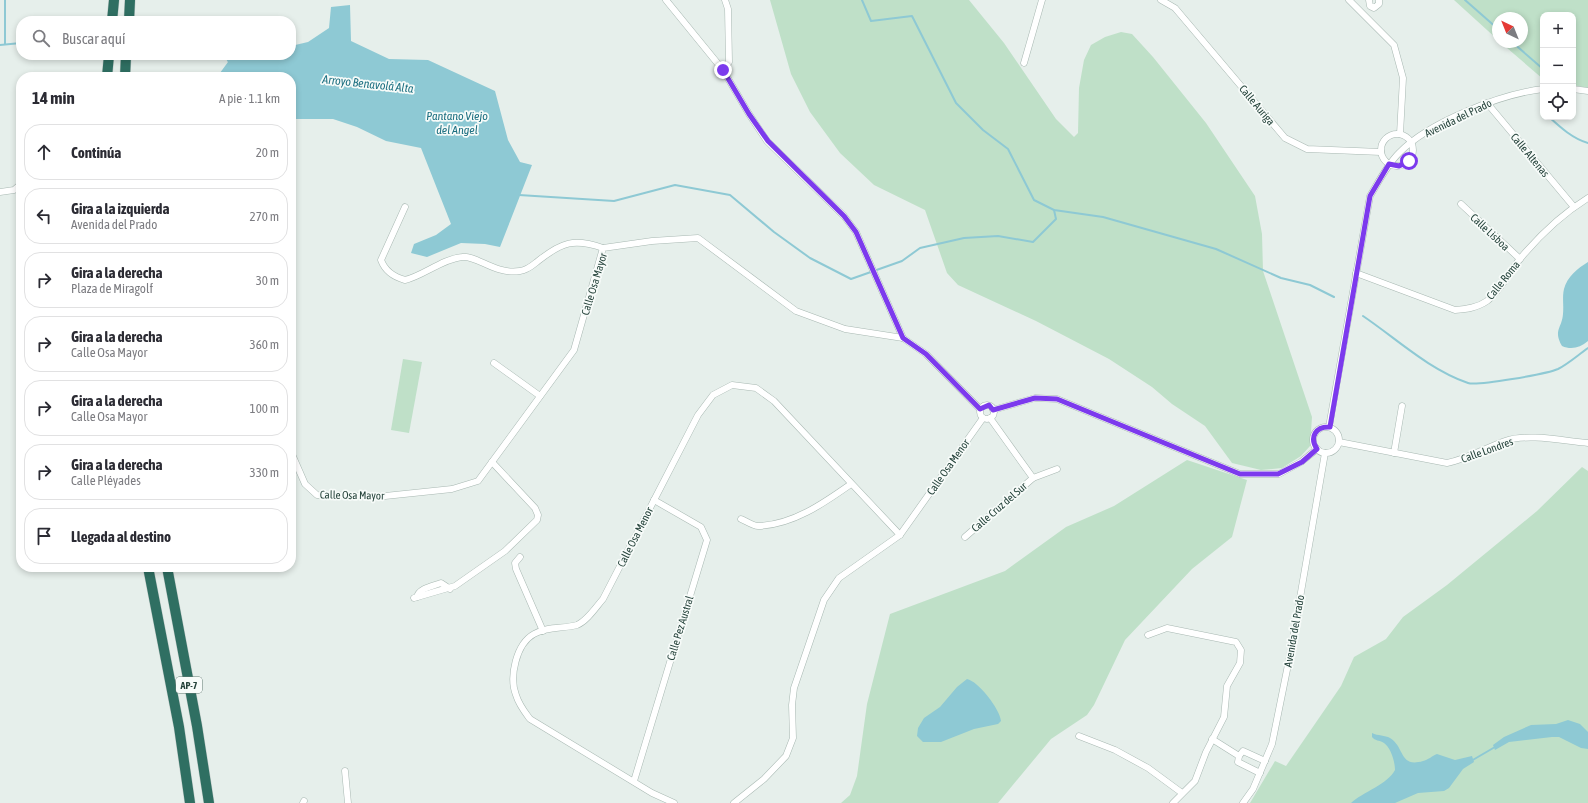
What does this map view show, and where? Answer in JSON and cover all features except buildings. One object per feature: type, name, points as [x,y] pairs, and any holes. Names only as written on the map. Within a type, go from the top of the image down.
[{"type":"highway","points":[[112,16],[114,0]]},
{"type":"highway","points":[[128,16],[130,0]]},
{"type":"highway","points":[[107,72],[109,60]]},
{"type":"highway","points":[[125,72],[126,60]]},
{"type":"highway","name":"AP-7","points":[[149,572],[179,727],[190,803]]},
{"type":"highway","name":"AP-7","points":[[168,572],[197,726],[209,803]]},
{"type":"street","points":[[666,0],[723,70],[749,114],[768,141],[844,216],[856,232],[903,338]]},
{"type":"street","points":[[723,70],[729,62],[728,16],[725,0]]},
{"type":"street","points":[[1024,63],[1042,0]]},
{"type":"street","name":"Calle Auriga","points":[[1161,0],[1175,8],[1285,138],[1307,149],[1381,152]]},
{"type":"street","points":[[1349,0],[1394,45],[1403,78],[1400,134]]},
{"type":"street","points":[[1369,0],[1370,6],[1374,8],[1379,4],[1379,0]]},
{"type":"street","points":[[1576,89],[1588,91]]},
{"type":"street","name":"Avenida del Prado","points":[[1330,427],[1370,196],[1389,164],[1412,142],[1428,131],[1487,103],[1506,96],[1540,90]]},
{"type":"street","name":"Calle Altenas","points":[[1487,103],[1574,207]]},
{"type":"street","points":[[1400,134],[1412,142],[1413,152],[1409,161],[1399,166],[1389,164],[1381,152],[1383,142],[1386,138],[1390,135],[1400,134]]},
{"type":"street","points":[[0,192],[14,190],[16,188]]},
{"type":"street","name":"Calle Roma","points":[[1356,273],[1455,310],[1471,309],[1486,301],[1546,231],[1574,207],[1588,198]]},
{"type":"street","name":"Calle Lisboa","points":[[1461,204],[1520,260]]},
{"type":"street","points":[[405,206],[381,260],[384,268],[390,273],[405,280],[438,265],[463,256],[497,270],[515,272],[529,268],[554,248],[565,244],[576,242],[603,248]]},
{"type":"street","name":"Calle Osa Mayor","points":[[296,463],[305,484],[317,496],[385,496],[452,489],[478,481],[574,350],[603,248],[652,241],[698,238],[796,311],[845,329],[903,338],[926,354],[980,409]]},
{"type":"street","points":[[494,363],[540,396]]},
{"type":"street","name":"Calle Osa Menor","points":[[674,803],[530,719],[521,709],[515,694],[513,681],[517,657],[524,644],[534,634],[578,625],[603,599],[698,415],[713,395],[732,385],[756,388],[774,401],[900,535]]},
{"type":"street","points":[[993,410],[1035,398],[1057,399],[1240,474],[1278,474],[1302,462],[1317,449]]},
{"type":"street","points":[[989,405],[993,410],[993,416],[990,418],[983,418],[980,414],[980,409],[989,405]]},
{"type":"street","points":[[1394,453],[1402,406]]},
{"type":"street","name":"Calle Osa Menor","points":[[734,803],[764,779],[786,756],[793,738],[792,705],[794,688],[824,600],[839,578],[900,535],[983,418]]},
{"type":"street","name":"Calle Cruz del Sur","points":[[990,418],[1032,478]]},
{"type":"street","points":[[1330,427],[1338,432],[1339,442],[1336,448],[1331,452],[1325,453],[1317,449],[1313,438],[1318,429],[1330,427]]},
{"type":"street","name":"Calle Londres","points":[[1339,442],[1447,463],[1460,461],[1506,441],[1520,438],[1588,443]]},
{"type":"street","name":"Avenida del Prado","points":[[1243,803],[1254,789],[1272,744],[1291,650],[1325,453]]},
{"type":"street","points":[[416,598],[450,589],[505,551],[537,520],[538,515],[534,508],[492,462]]},
{"type":"street","name":"Calle Cruz del Sur","points":[[965,537],[1032,478],[1057,469]]},
{"type":"street","points":[[741,519],[757,526],[786,521],[820,505],[851,484]]},
{"type":"street","name":"Calle Pez Austral","points":[[634,781],[707,540],[701,526],[654,500]]},
{"type":"street","points":[[520,557],[515,563],[516,570],[543,631]]},
{"type":"street","points":[[1148,635],[1167,628],[1236,642],[1241,650],[1240,663],[1227,686],[1224,717],[1212,739],[1195,781],[1174,803]]},
{"type":"street","points":[[1079,736],[1115,750],[1148,768],[1182,793]]},
{"type":"street","points":[[1212,739],[1239,756]]},
{"type":"street","points":[[1260,773],[1238,762],[1239,756],[1243,751],[1265,761]]},
{"type":"street","points":[[345,770],[348,803]]},
{"type":"green space","points":[[770,0],[969,0],[1004,43],[1056,119],[1074,137],[1078,133],[1079,88],[1084,60],[1091,45],[1105,37],[1121,32],[1132,34],[1153,57],[1206,123],[1255,196],[1262,234],[1263,271],[1312,417],[1310,446],[1301,456],[1282,468],[1261,470],[1232,463],[1205,426],[1172,404],[1152,387],[1109,359],[1036,321],[958,285],[947,273],[925,210],[874,185],[840,153],[810,112],[791,74]]},
{"type":"green space","points":[[1454,0],[1588,0],[1588,88],[1576,86],[1576,12],[1540,12],[1540,76],[1507,48],[1528,48],[1528,12],[1492,12],[1492,35]]},
{"type":"green space","points":[[403,359],[422,362],[409,433],[391,430]]},
{"type":"green space","points":[[1187,460],[1247,480],[1232,537],[1192,569],[1125,640],[1094,705],[1087,715],[1051,739],[998,803],[841,803],[850,795],[857,776],[867,704],[890,614],[1005,571],[1066,527],[1114,506]]},
{"type":"green space","points":[[1582,467],[1588,471],[1588,803],[1250,803],[1275,761],[1286,766],[1341,686],[1354,657],[1386,639],[1403,617],[1447,585],[1537,511]]},
{"type":"water","name":"Pantano Viejo del Angel","points":[[350,5],[351,41],[389,59],[428,60],[495,91],[508,140],[520,162],[532,165],[500,247],[485,244],[461,243],[427,257],[411,253],[414,244],[436,235],[451,224],[421,148],[386,141],[357,127],[333,119],[296,119],[296,72],[221,72],[229,60],[296,60],[296,45],[308,42],[329,28],[331,7]]},
{"type":"water","points":[[1588,262],[1588,341],[1575,348],[1569,348],[1562,346],[1558,336],[1563,314],[1564,289],[1573,273]]},
{"type":"water","points":[[967,679],[977,685],[988,696],[997,710],[1001,721],[998,724],[974,729],[941,742],[923,742],[917,736],[918,728],[924,718],[940,707],[957,687]]},
{"type":"water","points":[[1568,720],[1580,724],[1588,732],[1588,749],[1581,748],[1559,737],[1509,742],[1495,750],[1493,745],[1504,737],[1531,725],[1556,724]]},
{"type":"water","points":[[1372,733],[1390,738],[1398,746],[1403,756],[1410,762],[1425,760],[1437,754],[1455,760],[1472,756],[1474,762],[1463,769],[1449,788],[1444,791],[1418,793],[1395,803],[1351,803],[1387,780],[1395,770],[1389,748],[1384,743],[1373,738]]},
{"type":"waterway","points":[[5,0],[5,44]]},
{"type":"waterway","points":[[862,0],[871,21],[912,16],[956,103],[983,130],[1008,149],[1034,200],[1054,210],[1103,217],[1216,249],[1281,278],[1310,285],[1334,297]]},
{"type":"waterway","points":[[1465,0],[1492,24]]},
{"type":"waterway","name":"Arroyo Benavolá Alta","points":[[0,45],[16,43]]},
{"type":"waterway","points":[[1519,48],[1540,66]]},
{"type":"waterway","points":[[1552,120],[1572,136],[1588,143]]},
{"type":"waterway","points":[[519,195],[614,201],[675,185],[730,195],[774,232],[810,258],[851,279],[902,261],[920,248],[964,238],[998,236],[1033,242],[1056,219],[1054,210]]},
{"type":"waterway","points":[[1363,316],[1426,362],[1453,377],[1468,383],[1498,381],[1558,369],[1566,365],[1588,348]]},
{"type":"waterway","points":[[1471,761],[1495,747]]},
{"type":"route","points":[[723,70],[749,114],[768,141],[844,216],[856,232],[903,338],[926,354],[980,409],[983,406],[989,405],[993,410],[1035,398],[1057,399],[1240,474],[1278,474],[1302,462],[1317,449],[1313,438],[1318,429],[1330,427],[1370,196],[1389,164],[1399,166],[1409,161]]}]
